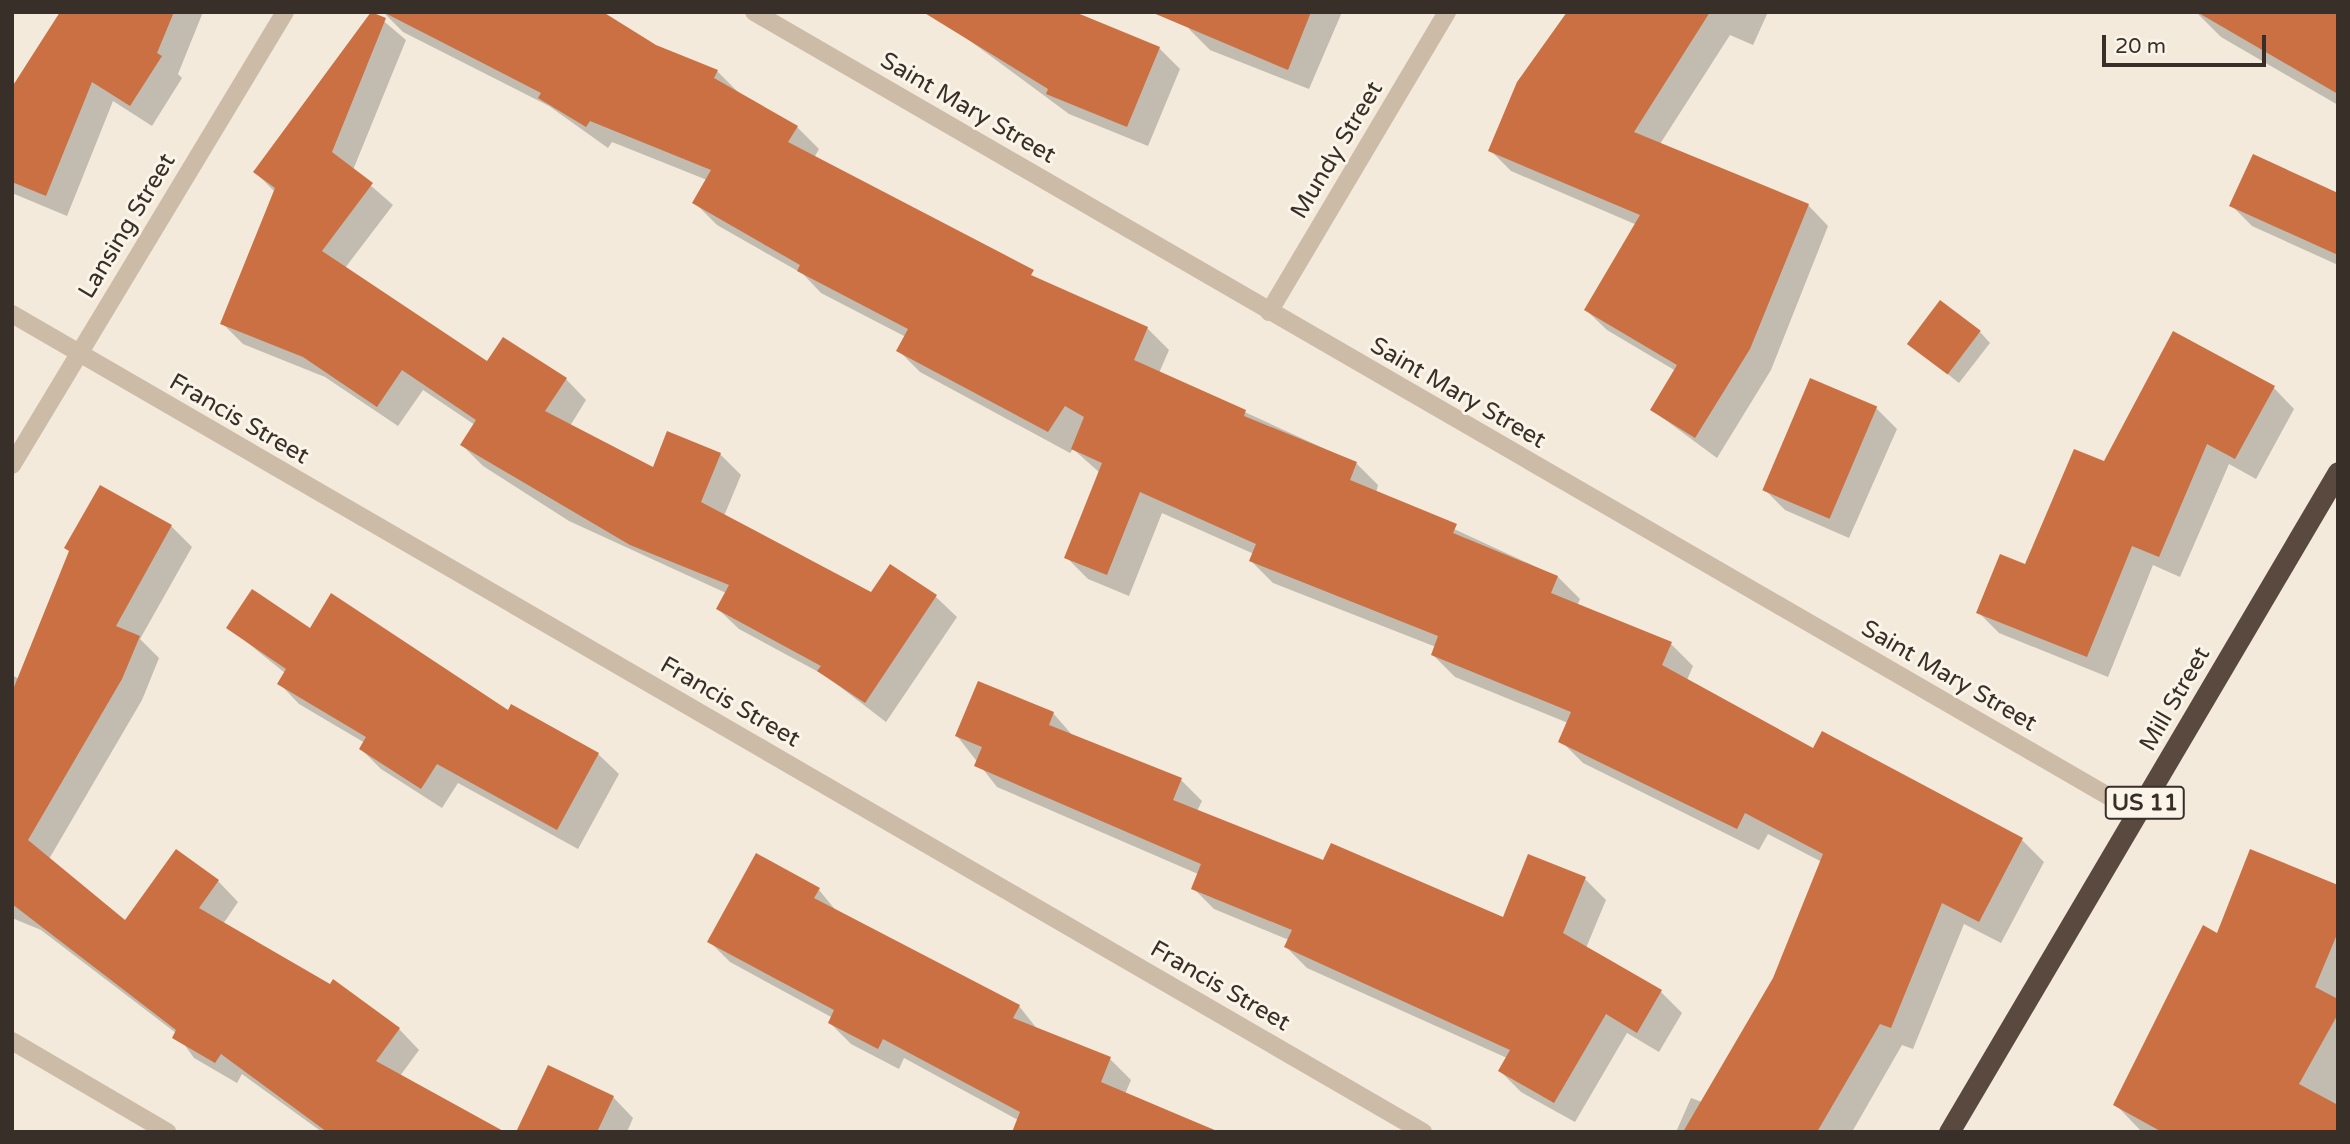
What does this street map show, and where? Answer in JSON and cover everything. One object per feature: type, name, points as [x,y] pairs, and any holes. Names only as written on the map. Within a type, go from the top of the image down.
[{"type":"highway","name":"Mill Street","points":[[1949,1132],[2139,814],[2338,472]]},
{"type":"street","name":"Lansing Street","points":[[12,465],[285,12]]},
{"type":"street","name":"Saint Mary Street","points":[[754,12],[2139,814]]},
{"type":"street","name":"Mundy Street","points":[[1269,312],[1447,12]]},
{"type":"street","name":"Francis Street","points":[[12,314],[1423,1132]]},
{"type":"street","points":[[12,1041],[167,1132]]},
{"type":"building","points":[[60,12],[174,12],[157,53],[162,56],[130,106],[92,82],[46,196],[12,182],[12,87]]},
{"type":"building","points":[[371,12],[386,18],[332,152],[373,183],[322,251],[487,361],[503,337],[567,378],[545,411],[653,467],[667,431],[721,453],[701,502],[871,592],[890,564],[937,595],[865,703],[817,671],[821,666],[716,609],[729,585],[630,545],[460,445],[476,420],[402,370],[377,407],[303,357],[220,324],[275,188],[253,172]]},
{"type":"building","points":[[383,12],[603,12],[656,45],[718,70],[714,78],[798,126],[788,142],[1034,270],[1031,275],[1148,327],[1134,360],[1246,410],[1244,416],[1357,462],[1350,480],[1457,524],[1453,533],[1558,576],[1551,593],[1672,642],[1662,665],[1813,748],[1822,731],[2023,838],[1979,922],[1942,903],[1891,1028],[1880,1024],[1817,1132],[1683,1132],[1773,978],[1823,854],[1745,813],[1737,829],[1558,742],[1571,712],[1431,655],[1438,636],[1249,561],[1256,544],[1140,492],[1107,575],[1064,558],[1102,463],[1071,449],[1084,417],[1065,406],[1048,432],[896,351],[908,329],[797,271],[800,265],[692,203],[711,170],[590,121],[586,127],[538,98],[541,93]]},
{"type":"building","points":[[923,12],[1075,12],[1160,47],[1127,127],[1046,94],[1048,89]]},
{"type":"building","points":[[1151,12],[1311,12],[1288,70]]},
{"type":"building","points":[[1567,12],[1710,12],[1634,132],[1809,204],[1750,349],[1695,438],[1650,410],[1677,365],[1584,310],[1640,215],[1488,151],[1517,82]]},
{"type":"building","points":[[2197,12],[2338,12],[2338,94]]},
{"type":"building","points":[[2253,154],[2338,193],[2338,255],[2229,206]]},
{"type":"building","points":[[1940,300],[1981,331],[1948,375],[1907,344]]},
{"type":"building","points":[[2173,331],[2275,386],[2235,459],[2207,444],[2159,557],[2132,546],[2087,657],[1976,613],[2000,554],[2025,564],[2074,449],[2104,461]]},
{"type":"building","points":[[1810,378],[1877,407],[1830,519],[1762,490]]},
{"type":"building","points":[[100,485],[172,525],[116,626],[140,636],[122,679],[28,840],[125,920],[176,849],[219,880],[199,908],[330,984],[333,979],[400,1028],[376,1061],[505,1132],[327,1132],[221,1054],[215,1063],[172,1038],[176,1030],[12,904],[12,692],[69,551],[64,548]]},
{"type":"building","points":[[252,589],[310,628],[331,593],[508,710],[511,704],[599,753],[557,830],[437,764],[421,789],[359,749],[366,737],[277,684],[286,669],[226,628]]},
{"type":"building","points":[[978,681],[1054,712],[1049,725],[1182,778],[1173,800],[1323,860],[1331,843],[1503,917],[1528,854],[1586,877],[1563,933],[1662,990],[1637,1033],[1606,1014],[1554,1103],[1498,1071],[1510,1050],[1284,947],[1292,930],[1191,889],[1201,864],[974,766],[982,747],[955,736]]},
{"type":"building","points":[[2250,849],[2338,885],[2338,932],[2315,987],[2338,999],[2338,1014],[2299,1084],[2338,1105],[2338,1132],[2162,1132],[2113,1105],[2203,925],[2217,933]]},
{"type":"building","points":[[756,853],[820,888],[814,898],[1020,1005],[1013,1018],[1111,1057],[1101,1082],[1219,1132],[1012,1132],[1020,1112],[883,1039],[878,1049],[828,1023],[834,1010],[707,942]]},
{"type":"building","points":[[548,1065],[614,1096],[597,1132],[516,1132]]}]
